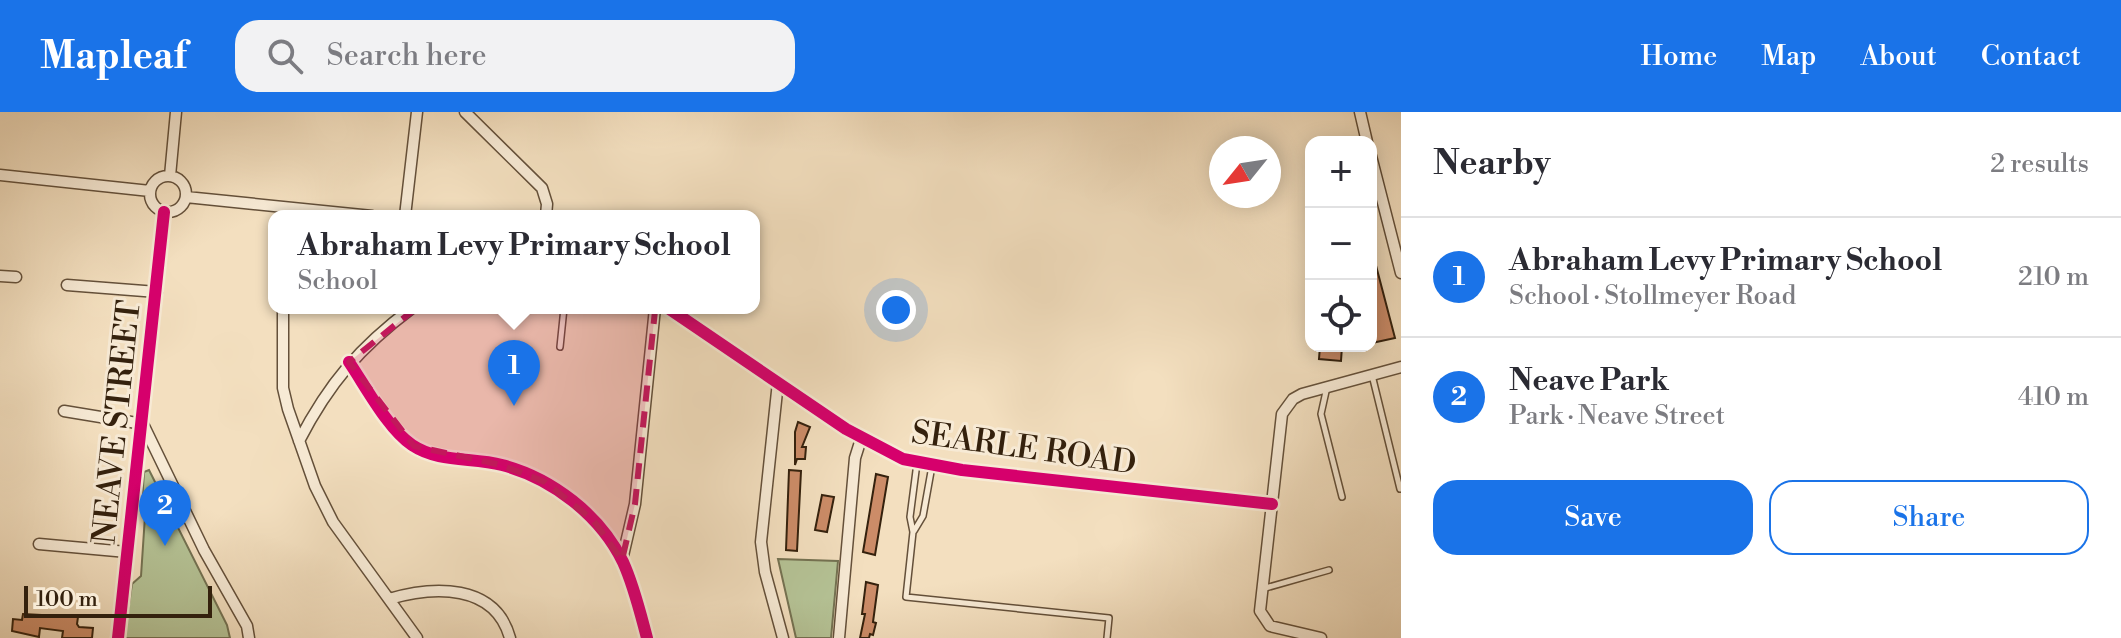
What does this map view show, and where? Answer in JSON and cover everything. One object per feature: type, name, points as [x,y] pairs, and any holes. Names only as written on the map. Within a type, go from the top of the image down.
[{"type":"street","points":[[170,176],[176,112]]},
{"type":"street","points":[[406,210],[417,112]]},
{"type":"street","points":[[465,112],[542,188],[546,210]]},
{"type":"street","points":[[1360,112],[1366,136]]},
{"type":"street","points":[[0,175],[150,191]]},
{"type":"street","points":[[170,176],[184,186],[186,197],[180,207],[164,212],[154,206],[150,191],[157,179],[170,176]]},
{"type":"street","points":[[1377,180],[1401,273]]},
{"type":"street","points":[[186,197],[279,210]]},
{"type":"street","name":"NEAVE STREET","points":[[118,638],[164,212]]},
{"type":"street","points":[[0,276],[16,277]]},
{"type":"street","points":[[67,285],[157,292]]},
{"type":"street","points":[[283,314],[283,388],[321,501],[417,638]]},
{"type":"street","points":[[299,441],[349,362],[404,314]]},
{"type":"street","points":[[622,560],[635,504],[654,314]]},
{"type":"street","name":"SEARLE ROAD","points":[[677,314],[861,439],[903,459],[932,466],[1272,504]]},
{"type":"street","points":[[349,362],[393,424],[414,446],[442,456],[501,465],[545,482],[593,520],[622,560],[647,638]]},
{"type":"street","points":[[1321,638],[1266,623],[1260,611],[1284,411],[1298,396],[1401,367]]},
{"type":"street","points":[[778,382],[761,542],[765,572],[783,638]]},
{"type":"street","points":[[64,411],[143,424]]},
{"type":"street","name":"NEAVE STREET","points":[[143,424],[204,550],[247,626],[249,638]]},
{"type":"street","points":[[839,638],[855,458],[861,439]]},
{"type":"street","points":[[39,544],[127,552]]},
{"type":"street","points":[[389,599],[429,591],[452,591],[475,596],[495,611],[510,638]]},
{"type":"lane","points":[[560,347],[563,314]]},
{"type":"lane","points":[[1372,374],[1400,489]]},
{"type":"lane","points":[[1327,386],[1321,414],[1342,497]]},
{"type":"lane","points":[[917,462],[910,517],[913,532],[906,597],[1109,618],[1107,638]]},
{"type":"lane","points":[[913,532],[923,516],[932,466]]},
{"type":"lane","points":[[1262,589],[1329,570]]},
{"type":"highlighted area","points":[[496,233],[566,252],[656,301],[635,504],[622,560],[593,520],[545,482],[501,465],[414,446],[349,362],[481,256]]},
{"type":"green space","points":[[149,470],[227,625],[230,638],[124,638],[132,584],[141,576],[144,472]]},
{"type":"green space","points":[[778,559],[838,561],[831,638],[796,638]]},
{"type":"building","points":[[1377,269],[1395,338],[1377,342]]},
{"type":"building","points":[[1320,352],[1342,352],[1341,361],[1319,359]]},
{"type":"building","points":[[798,422],[810,427],[802,447],[806,447],[805,459],[797,459],[795,465],[795,432]]},
{"type":"building","points":[[789,470],[801,471],[797,551],[786,550]]},
{"type":"building","points":[[876,474],[888,477],[875,555],[863,552]]},
{"type":"building","points":[[822,495],[834,497],[827,532],[815,530]]},
{"type":"building","points":[[866,582],[878,585],[873,622],[876,623],[873,635],[860,638],[865,614],[862,614]]},
{"type":"building","points":[[23,614],[78,617],[79,627],[93,628],[92,638],[62,638],[63,631],[40,628],[39,637],[12,631],[13,619],[22,620]]},
{"type":"cycle path","points":[[118,638],[164,212]]},
{"type":"cycle path","points":[[677,314],[846,429],[903,459],[962,470],[1272,504]]},
{"type":"cycle path","points":[[349,362],[386,418],[412,445],[433,455],[491,463],[521,471],[556,489],[588,514],[623,562],[647,638]]},
{"type":"place","name":"Abraham Levy Primary School","points":[[514,406]]},
{"type":"place","name":"Neave Park","points":[[165,546]]}]
